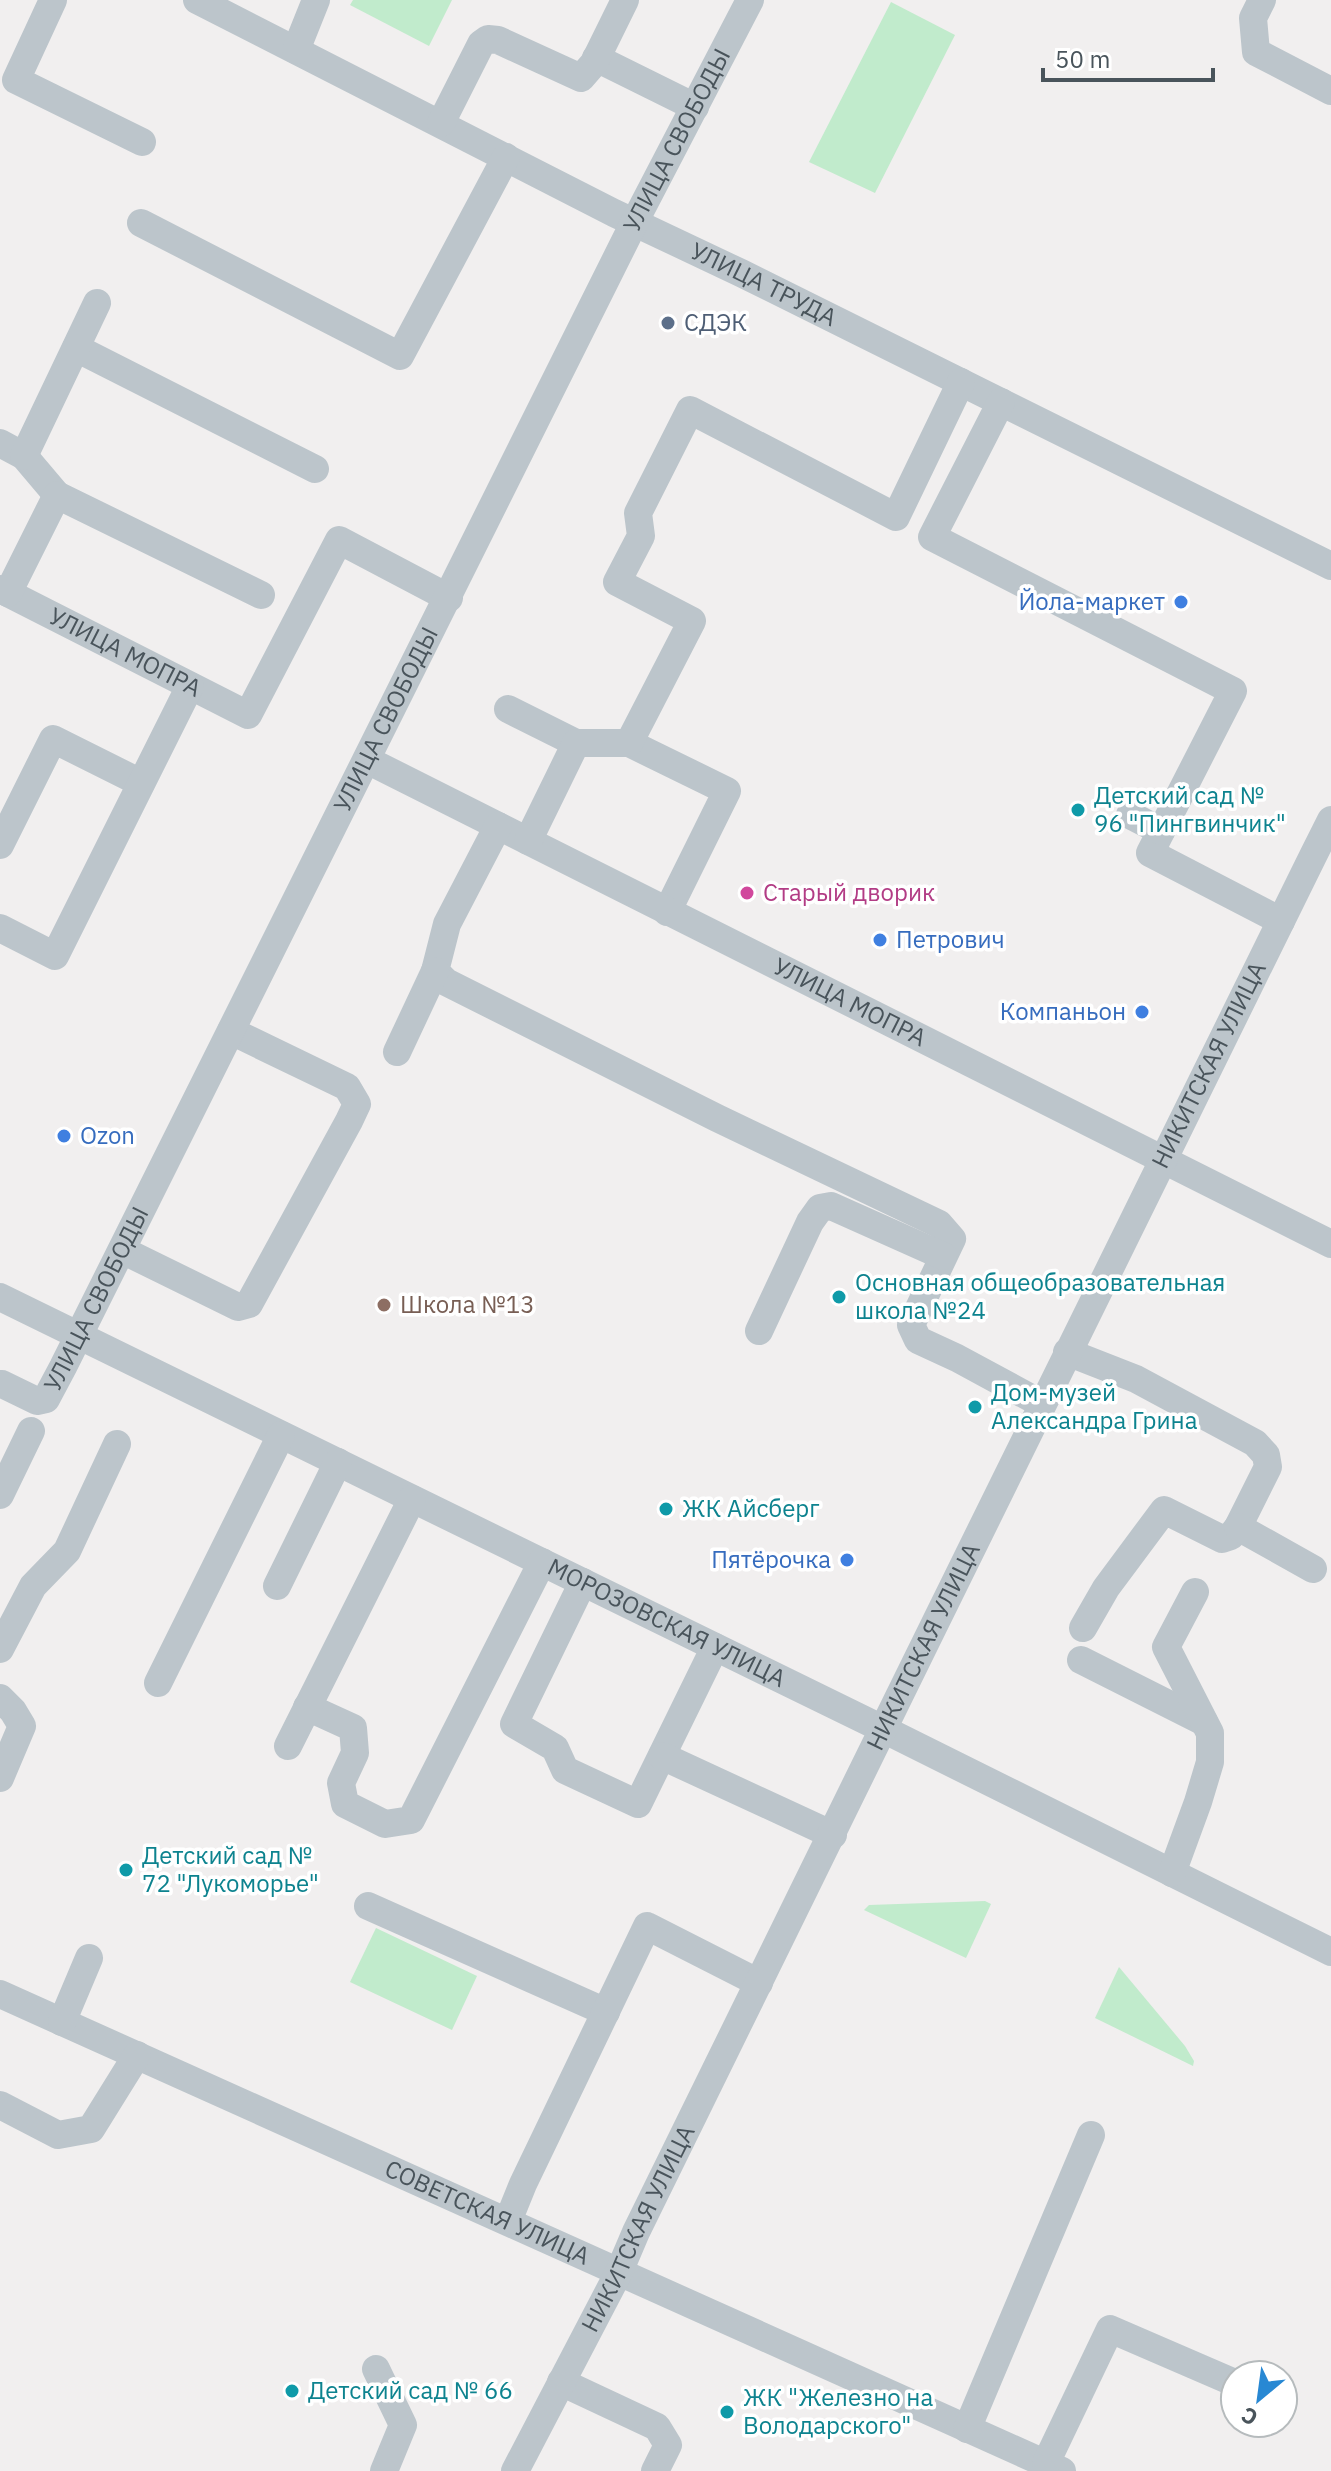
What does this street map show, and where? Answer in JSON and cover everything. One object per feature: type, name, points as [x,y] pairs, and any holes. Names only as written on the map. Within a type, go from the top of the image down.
[{"type":"street","points":[[53,0],[16,80],[142,142]]},
{"type":"street","points":[[296,50],[316,0]]},
{"type":"street","points":[[441,123],[481,44],[488,39],[498,40],[581,78],[596,58],[625,0]]},
{"type":"street","points":[[1262,0],[1253,18],[1256,52],[1331,91]]},
{"type":"street","name":"УЛИЦА ТРУДА","points":[[206,2],[634,223],[1331,566]]},
{"type":"street","name":"УЛИЦА СВОБОДЫ","points":[[2,1384],[37,1401],[46,1399],[634,223],[695,107],[744,2]]},
{"type":"street","points":[[596,58],[695,107]]},
{"type":"street","points":[[141,223],[400,356],[506,157]]},
{"type":"street","points":[[97,303],[76,348],[12,450],[57,495],[261,595]]},
{"type":"street","points":[[76,348],[315,469]]},
{"type":"street","points":[[629,743],[692,621],[617,582],[641,536],[638,513],[690,410],[896,517],[961,382]]},
{"type":"street","points":[[1001,402],[932,537],[1233,691],[1150,853],[1281,921]]},
{"type":"street","points":[[4,591],[57,495]]},
{"type":"street","name":"УЛИЦА МОПРА","points":[[4,591],[248,715],[339,540],[449,598]]},
{"type":"street","points":[[0,928],[55,956],[190,686]]},
{"type":"street","points":[[508,709],[576,743],[629,743],[727,791],[667,912]]},
{"type":"street","points":[[0,845],[53,739],[141,783]]},
{"type":"street","points":[[528,841],[576,743]]},
{"type":"street","name":"УЛИЦА МОПРА","points":[[367,760],[1331,1244]]},
{"type":"street","points":[[1130,815],[1161,831]]},
{"type":"street","name":"НИКИТСКАЯ УЛИЦА","points":[[515,2471],[619,2272],[1160,1160],[1331,820]]},
{"type":"street","points":[[397,1052],[435,971],[447,924],[498,826]]},
{"type":"street","points":[[435,971],[460,990],[939,1224],[952,1239],[911,1325],[918,1340],[1042,1404]]},
{"type":"street","points":[[122,1250],[238,1307],[249,1304],[349,1121],[357,1104],[347,1087],[231,1031]]},
{"type":"street","points":[[759,1331],[810,1222],[820,1208],[831,1206],[943,1256]]},
{"type":"street","name":"МОРОЗОВСКАЯ УЛИЦА","points":[[0,1297],[1331,1952]]},
{"type":"street","points":[[1067,1352],[1136,1379],[1255,1443],[1266,1455],[1268,1467],[1231,1536],[1222,1539],[1164,1510],[1106,1588],[1083,1628]]},
{"type":"street","points":[[0,1495],[31,1431]]},
{"type":"street","points":[[158,1683],[281,1435]]},
{"type":"street","points":[[0,1649],[33,1586],[67,1551],[117,1444]]},
{"type":"street","points":[[277,1586],[338,1462]]},
{"type":"street","points":[[288,1746],[412,1499]]},
{"type":"street","points":[[1238,1527],[1313,1569]]},
{"type":"street","points":[[307,1707],[353,1728],[355,1753],[341,1783],[345,1804],[385,1824],[411,1820],[542,1562]]},
{"type":"street","points":[[583,1582],[514,1724],[555,1748],[565,1770],[638,1804],[715,1647]]},
{"type":"street","points":[[1172,1873],[1210,1762],[1210,1733],[1166,1647],[1195,1592]]},
{"type":"street","points":[[1081,1660],[1204,1722]]},
{"type":"street","points":[[0,1698],[22,1726],[0,1778]]},
{"type":"street","points":[[662,1756],[833,1835]]},
{"type":"street","points":[[368,1906],[606,2012]]},
{"type":"street","points":[[508,2221],[647,1926],[759,1983]]},
{"type":"street","points":[[62,2022],[89,1958]]},
{"type":"street","name":"СОВЕТСКАЯ УЛИЦА","points":[[0,1994],[1054,2467]]},
{"type":"street","points":[[0,2105],[58,2135],[91,2129],[137,2055]]},
{"type":"street","points":[[967,2429],[1091,2135]]},
{"type":"street","points":[[1054,2467],[1110,2329],[1219,2376]]},
{"type":"street","points":[[376,2369],[403,2425],[384,2471]]},
{"type":"street","points":[[561,2382],[657,2427],[668,2445],[655,2471]]},
{"type":"green space","points":[[353,0],[452,0],[429,46],[350,5]]},
{"type":"green space","points":[[891,2],[955,35],[875,193],[809,162]]},
{"type":"green space","points":[[985,1901],[991,1904],[966,1958],[864,1910],[869,1905]]},
{"type":"green space","points":[[376,1928],[477,1976],[452,2030],[350,1982]]},
{"type":"green space","points":[[1119,1967],[1185,2046],[1194,2061],[1193,2066],[1095,2018]]},
{"type":"place","name":"СДЭК","points":[[668,323]]},
{"type":"place","name":"Йола-маркет","points":[[1181,602]]},
{"type":"place","name":"Детский сад № 96 \"Пингвинчик\"","points":[[1078,810]]},
{"type":"place","name":"Старый дворик","points":[[747,893]]},
{"type":"place","name":"Петрович","points":[[880,940]]},
{"type":"place","name":"Компаньон","points":[[1142,1012]]},
{"type":"place","name":"Ozon","points":[[64,1136]]},
{"type":"place","name":"Основная общеобразовательная школа №24","points":[[839,1297]]},
{"type":"place","name":"Школа №13","points":[[384,1305]]},
{"type":"place","name":"Дом-музей Александра Грина","points":[[975,1407]]},
{"type":"place","name":"ЖК Айсберг","points":[[666,1509]]},
{"type":"place","name":"Пятёрочка","points":[[847,1560]]},
{"type":"place","name":"Детский сад № 72 \"Лукоморье\"","points":[[126,1870]]},
{"type":"place","name":"Детский сад № 66","points":[[292,2391]]},
{"type":"place","name":"ЖК \"Железно на Володарского\"","points":[[727,2412]]}]
